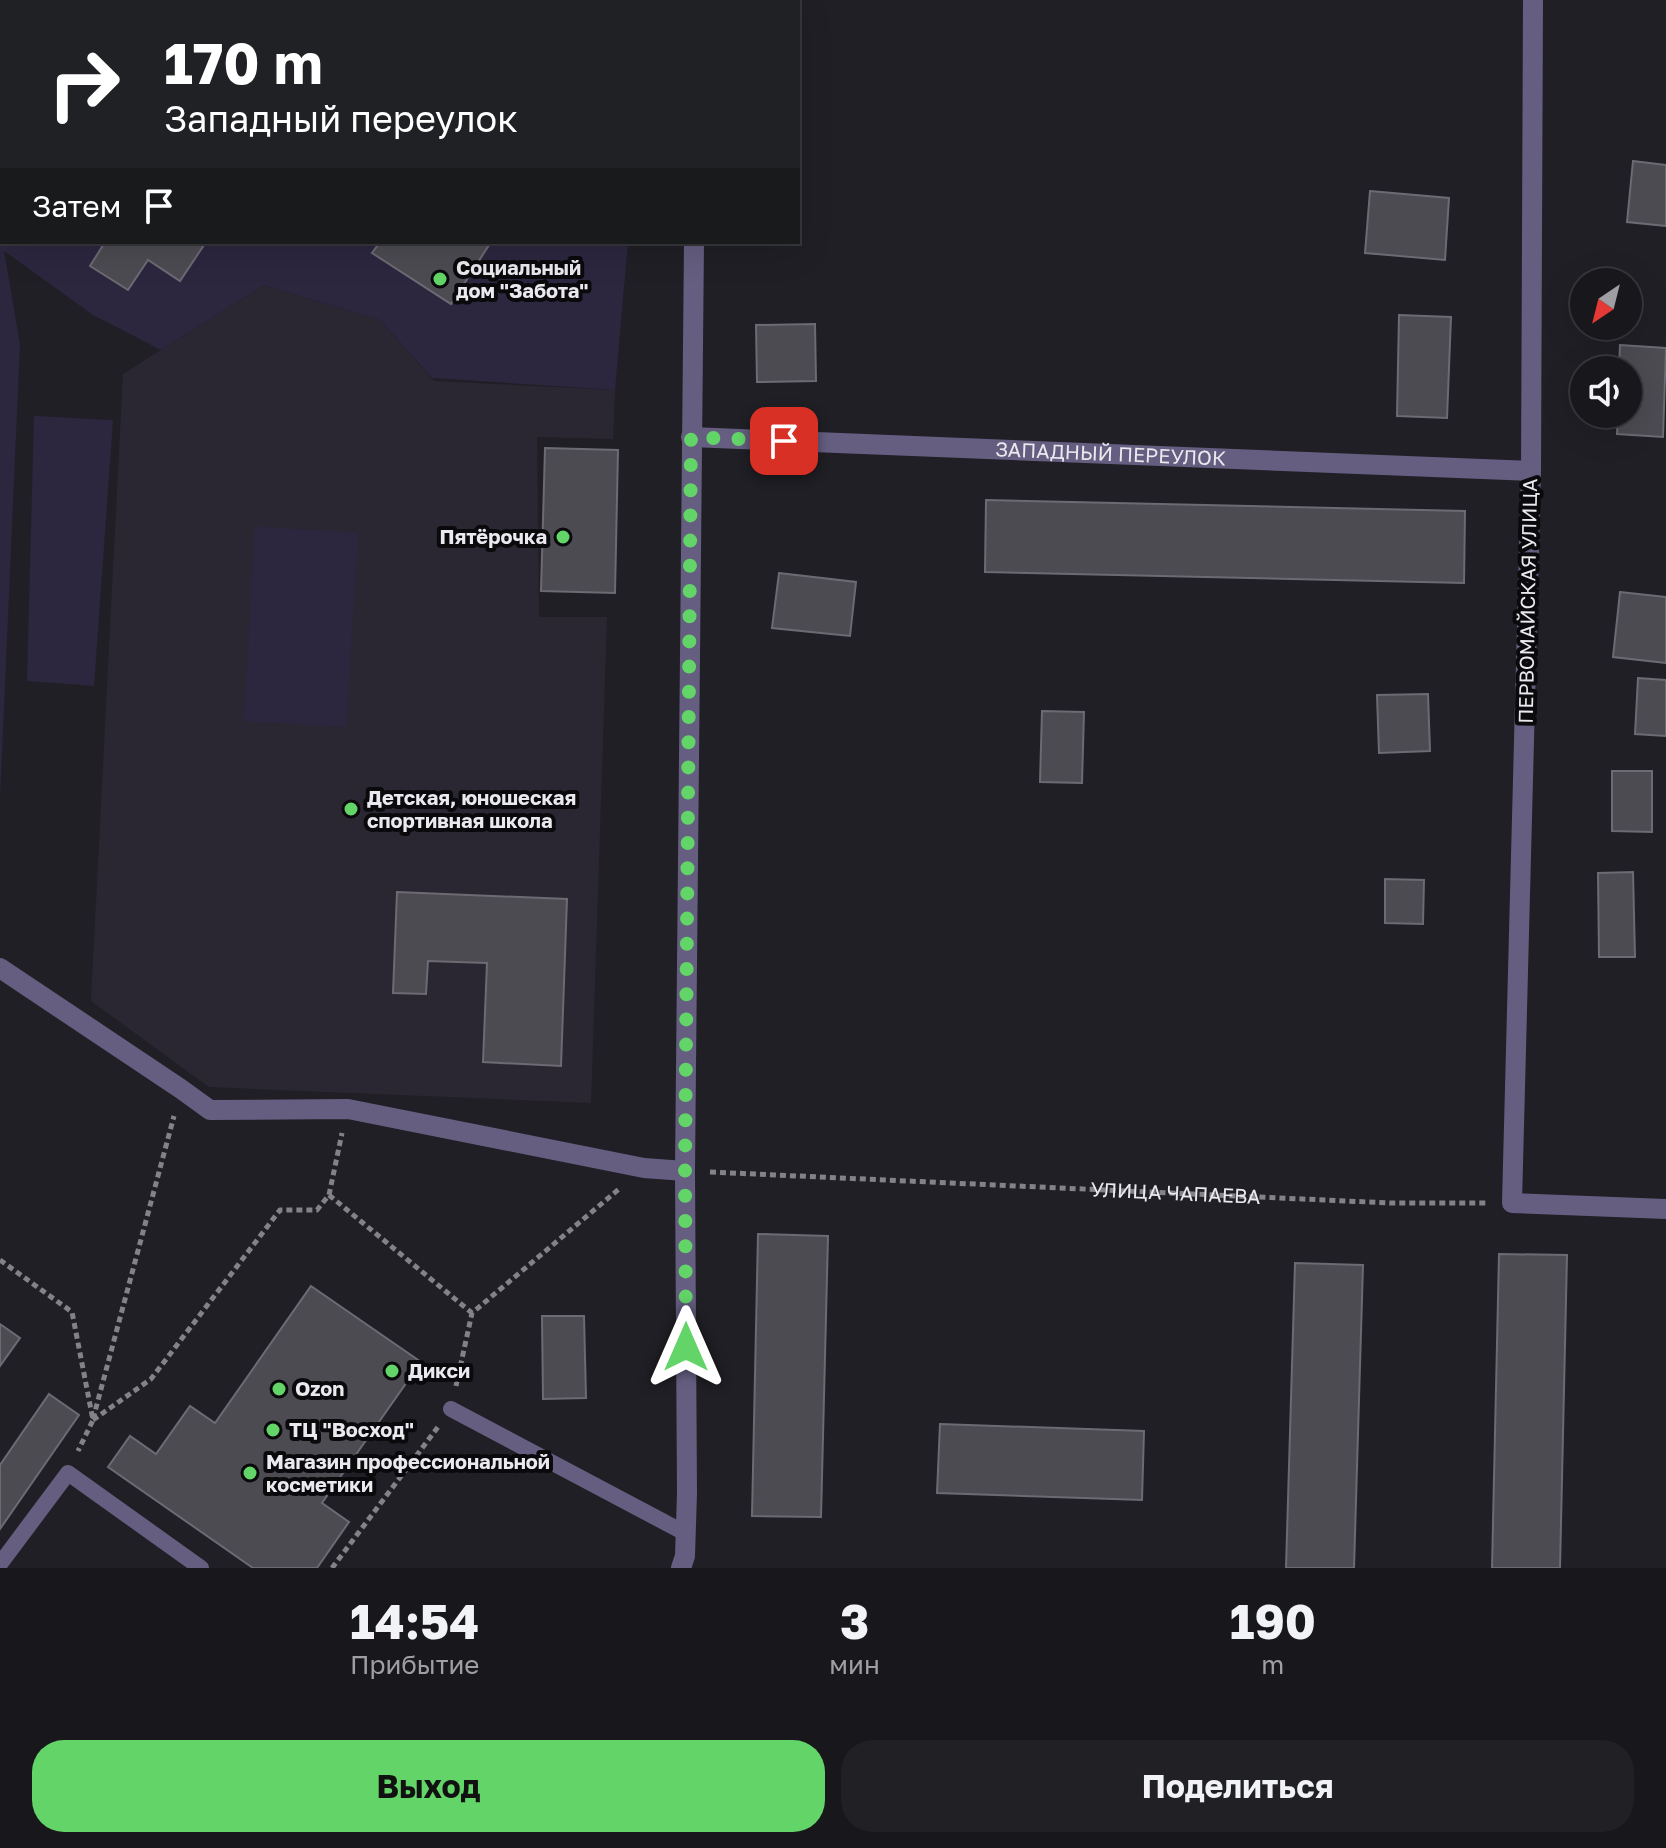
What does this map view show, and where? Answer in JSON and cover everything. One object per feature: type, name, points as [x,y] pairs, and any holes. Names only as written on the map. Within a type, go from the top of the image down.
[{"type":"street","name":"ПЕРВОМАЙСКАЯ УЛИЦА","points":[[1512,1203],[1531,471],[1533,0]]},
{"type":"street","points":[[681,1568],[685,1556],[687,1493],[685,1171],[694,244]]},
{"type":"street","name":"ЗАПАДНЫЙ ПЕРЕУЛОК","points":[[691,437],[1531,471]]},
{"type":"street","points":[[0,968],[210,1110],[348,1109],[644,1168],[685,1171]]},
{"type":"street","points":[[1512,1203],[1666,1209]]},
{"type":"lane","points":[[451,1409],[685,1533]]},
{"type":"lane","points":[[0,1564],[68,1473],[201,1568]]},
{"type":"path","points":[[68,1473],[93,1420],[181,1089]]},
{"type":"path","points":[[93,1420],[151,1379],[280,1210],[317,1210],[329,1195],[348,1109]]},
{"type":"path","points":[[332,1568],[451,1409],[472,1313],[644,1168]]},
{"type":"path","name":"УЛИЦА ЧАПАЕВА","points":[[685,1171],[1374,1202],[1512,1203]]},
{"type":"path","points":[[329,1195],[472,1313]]},
{"type":"path","points":[[0,1260],[72,1312],[93,1420]]},
{"type":"shaded area","points":[[0,244],[628,244],[615,390],[432,378],[380,320],[264,285],[161,350],[93,315],[4,251],[20,344],[0,799]]},
{"type":"shaded area","name":"Детская, юношеская спортивная школа","points":[[264,285],[380,320],[434,381],[615,390],[613,439],[537,437],[539,617],[607,617],[591,1103],[209,1087],[91,1001],[123,374]]},
{"type":"shaded area","points":[[34,416],[113,420],[94,686],[27,681]]},
{"type":"shaded area","points":[[255,526],[358,533],[346,727],[244,721]]},
{"type":"building","points":[[1633,161],[1666,165],[1666,226],[1627,222]]},
{"type":"building","points":[[1370,191],[1449,198],[1445,260],[1365,253]]},
{"type":"building","points":[[104,244],[205,244],[180,281],[148,260],[128,290],[90,266]]},
{"type":"building","name":"Социальный дом \"Забота\"","points":[[379,244],[490,244],[451,304],[372,253]]},
{"type":"building","points":[[1399,315],[1451,317],[1447,418],[1397,416]]},
{"type":"building","points":[[815,324],[816,381],[757,382],[756,325]]},
{"type":"building","points":[[1620,345],[1666,348],[1663,437],[1617,434],[1617,428],[1642,428],[1642,356],[1620,356]]},
{"type":"building","points":[[545,448],[618,450],[615,593],[541,591]]},
{"type":"building","points":[[986,500],[1465,511],[1464,583],[985,572]]},
{"type":"building","points":[[779,573],[856,582],[850,636],[772,628]]},
{"type":"building","points":[[1620,592],[1666,597],[1666,663],[1613,657]]},
{"type":"building","points":[[1638,678],[1666,680],[1666,736],[1635,734]]},
{"type":"building","points":[[1428,694],[1430,751],[1379,753],[1377,695]]},
{"type":"building","points":[[1042,711],[1084,712],[1082,783],[1040,782]]},
{"type":"building","points":[[1612,771],[1652,771],[1652,832],[1612,831]]},
{"type":"building","points":[[1633,872],[1635,957],[1599,957],[1598,873]]},
{"type":"building","points":[[1385,879],[1424,880],[1423,924],[1385,923]]},
{"type":"building","points":[[397,892],[567,899],[561,1066],[483,1062],[487,963],[428,961],[426,994],[393,993]]},
{"type":"building","points":[[758,1234],[828,1236],[821,1517],[752,1516]]},
{"type":"building","points":[[1499,1254],[1567,1255],[1560,1568],[1492,1568]]},
{"type":"building","points":[[1295,1263],[1363,1265],[1354,1568],[1286,1568]]},
{"type":"building","name":"ТЦ \"Восход\"","points":[[311,1286],[421,1362],[322,1503],[349,1522],[317,1568],[253,1568],[108,1467],[130,1436],[156,1454],[190,1406],[215,1423]]},
{"type":"building","points":[[542,1316],[584,1316],[586,1398],[543,1399]]},
{"type":"building","points":[[0,1324],[20,1338],[0,1366]]},
{"type":"building","points":[[49,1394],[79,1415],[0,1529],[0,1465]]},
{"type":"building","points":[[940,1424],[1144,1431],[1142,1500],[937,1493]]},
{"type":"place","name":"Социальный дом \"Забота\"","points":[[440,279]]},
{"type":"place","name":"Пятёрочка","points":[[563,537]]},
{"type":"place","name":"Детская, юношеская спортивная школа","points":[[351,809]]},
{"type":"place","name":"Дикси","points":[[392,1371]]},
{"type":"place","name":"Ozon","points":[[279,1389]]},
{"type":"place","name":"ТЦ \"Восход\"","points":[[273,1430]]},
{"type":"place","name":"Магазин профессиональной косметики","points":[[250,1473]]},
{"type":"route","points":[[686,1347],[691,437],[784,441]]}]
